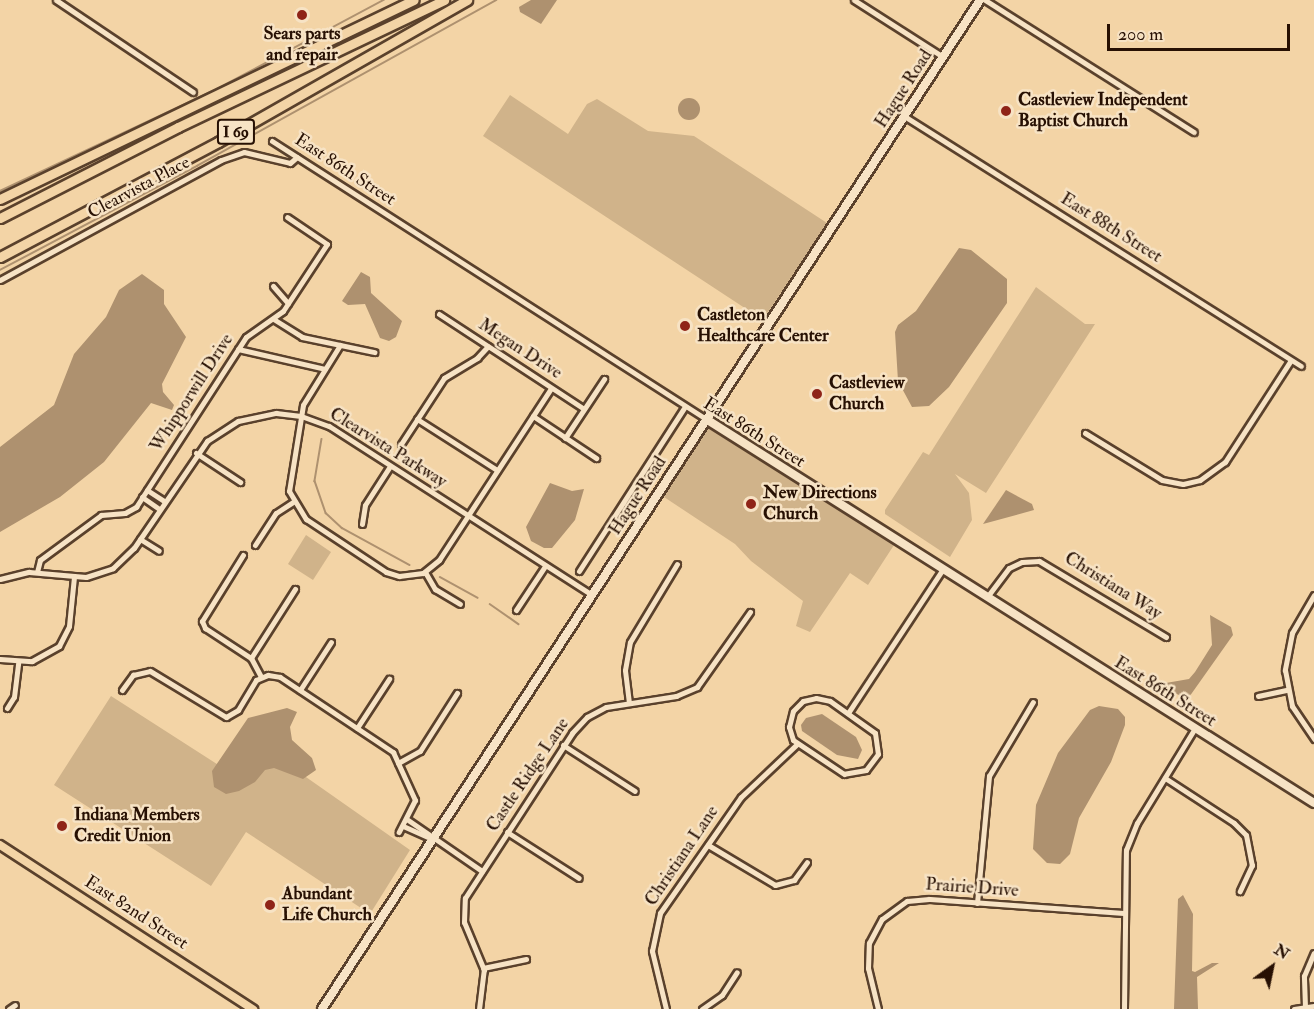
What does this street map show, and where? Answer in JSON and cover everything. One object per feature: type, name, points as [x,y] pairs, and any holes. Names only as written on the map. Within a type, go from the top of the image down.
[{"type":"highway","name":"I 69","points":[[0,199],[414,0]]},
{"type":"highway","points":[[0,218],[178,127],[444,0]]},
{"type":"highway","name":"I 69","points":[[0,257],[219,141],[467,0]]},
{"type":"main road","name":"East 82nd Street","points":[[0,845],[253,1009]]},
{"type":"street","points":[[56,0],[194,92]]},
{"type":"street","points":[[855,0],[943,57]]},
{"type":"street","name":"Hague Road","points":[[322,1009],[980,0]]},
{"type":"street","points":[[985,0],[1194,132]]},
{"type":"street","name":"East 88th Street","points":[[904,116],[1301,366]]},
{"type":"street","name":"East 86th Street","points":[[272,141],[684,408],[706,419],[1314,803]]},
{"type":"street","name":"Clearvista Place","points":[[0,280],[235,155],[248,153],[290,163],[297,157]]},
{"type":"street","name":"Whipporwill Drive","points":[[37,572],[40,560],[101,515],[127,513],[142,497],[238,349],[253,331],[275,320],[288,303],[327,244],[287,217]]},
{"type":"street","points":[[273,286],[288,303]]},
{"type":"street","name":"Megan Drive","points":[[439,314],[584,409]]},
{"type":"street","points":[[275,320],[296,335],[374,352]]},
{"type":"street","points":[[340,345],[306,399],[289,476],[292,502],[308,521],[386,572],[411,576],[425,572],[439,560],[552,388]]},
{"type":"street","points":[[401,444],[446,376],[477,358],[488,346]]},
{"type":"street","points":[[238,349],[325,369]]},
{"type":"street","points":[[1085,433],[1162,480],[1183,484],[1197,482],[1223,465],[1291,360]]},
{"type":"street","points":[[565,438],[604,379]]},
{"type":"street","name":"Hague Road","points":[[579,571],[684,408]]},
{"type":"street","name":"Clearvista Parkway","points":[[0,579],[37,572],[74,577],[94,575],[113,568],[140,539],[196,453],[216,434],[238,421],[265,414],[301,416],[326,425],[591,595]]},
{"type":"street","points":[[533,416],[596,458]]},
{"type":"street","points":[[417,419],[497,470]]},
{"type":"street","points":[[196,453],[240,482]]},
{"type":"street","points":[[362,525],[365,505],[390,466]]},
{"type":"street","points":[[147,490],[164,501]]},
{"type":"street","points":[[142,497],[159,509]]},
{"type":"street","points":[[255,545],[276,513],[292,502]]},
{"type":"street","points":[[140,539],[159,551]]},
{"type":"street","points":[[243,555],[202,623],[251,658],[261,677]]},
{"type":"street","name":"Christiana Way","points":[[987,597],[1009,568],[1022,562],[1039,561],[1166,637]]},
{"type":"street","points":[[629,702],[625,670],[630,642],[677,564]]},
{"type":"street","points":[[516,610],[545,566]]},
{"type":"street","points":[[848,713],[943,569]]},
{"type":"street","points":[[425,572],[435,589],[460,604]]},
{"type":"street","points":[[0,659],[18,662],[40,659],[63,642],[69,626],[74,577]]},
{"type":"street","points":[[251,658],[295,589]]},
{"type":"street","points":[[1314,595],[1290,639],[1287,690],[1297,717],[1314,739]]},
{"type":"street","name":"Castle Ridge Lane","points":[[479,1009],[485,990],[483,968],[463,912],[467,894],[564,745],[591,714],[629,702],[676,696],[697,687],[750,612]]},
{"type":"street","points":[[300,690],[331,642]]},
{"type":"street","points":[[7,708],[14,697],[18,662]]},
{"type":"street","points":[[122,690],[133,675],[150,671],[226,717],[238,710],[250,686],[261,677],[278,676],[389,747],[415,796],[408,820],[399,832]]},
{"type":"street","points":[[357,728],[389,679]]},
{"type":"street","points":[[1258,696],[1287,690]]},
{"type":"street","points":[[398,763],[420,751],[457,693]]},
{"type":"street","points":[[822,698],[848,713],[876,735],[878,754],[866,770],[844,774],[796,744],[790,733],[790,719],[803,701],[822,698]]},
{"type":"street","points":[[977,903],[989,776],[1033,702]]},
{"type":"street","points":[[1125,1009],[1127,845],[1195,728]]},
{"type":"street","name":"Christiana Lane","points":[[666,1009],[652,960],[654,928],[666,903],[747,790],[796,744]]},
{"type":"street","points":[[564,745],[635,791]]},
{"type":"street","points":[[1165,778],[1237,825],[1246,835],[1252,865],[1240,891]]},
{"type":"street","points":[[408,820],[432,839],[482,871]]},
{"type":"street","points":[[403,826],[432,839]]},
{"type":"street","points":[[507,832],[579,878]]},
{"type":"street","points":[[708,845],[775,885],[794,880],[807,862]]},
{"type":"street","name":"Prairie Drive","points":[[878,1009],[867,952],[874,930],[886,915],[918,899],[1125,913]]},
{"type":"street","points":[[1305,1007],[1304,976],[1314,953]]},
{"type":"street","points":[[483,968],[526,960]]},
{"type":"street","points":[[702,1009],[722,995],[737,972]]},
{"type":"street","points":[[1294,1009],[1314,1006]]},
{"type":"shaded area","points":[[531,0],[557,0],[541,24],[520,12],[519,7]]},
{"type":"shaded area","points":[[510,95],[568,134],[587,104],[597,99],[648,131],[694,136],[827,223],[763,320],[483,136]]},
{"type":"shaded area","points":[[689,98],[697,101],[700,109],[697,117],[689,120],[681,117],[678,109],[681,101]]},
{"type":"shaded area","points":[[959,248],[971,250],[1007,279],[1007,303],[949,387],[929,406],[912,407],[898,381],[895,332],[898,325],[916,311]]},
{"type":"shaded area","points":[[361,272],[370,277],[371,293],[402,321],[396,337],[389,341],[380,338],[365,304],[348,305],[342,301]]},
{"type":"shaded area","points":[[142,274],[164,290],[164,304],[186,337],[162,384],[163,392],[174,405],[172,410],[151,403],[104,462],[60,497],[0,532],[0,447],[54,405],[74,354],[106,317],[119,290]]},
{"type":"shaded area","points":[[1036,287],[1085,324],[1095,324],[986,493],[955,474],[969,493],[972,520],[950,557],[885,514],[885,510],[923,452],[929,455]]},
{"type":"shaded area","points":[[708,425],[894,545],[868,585],[850,573],[810,632],[796,626],[803,601],[751,561],[735,544],[664,497]]},
{"type":"shaded area","points":[[550,483],[572,491],[584,489],[575,520],[552,548],[544,548],[531,541],[526,527]]},
{"type":"shaded area","points":[[1006,490],[1032,504],[1034,510],[983,524]]},
{"type":"shaded area","points":[[306,535],[331,552],[313,580],[288,564]]},
{"type":"shaded area","points":[[1210,615],[1231,627],[1233,635],[1187,700],[1160,684],[1189,679],[1195,672],[1212,645]]},
{"type":"shaded area","points":[[111,696],[220,766],[276,756],[410,850],[370,914],[246,832],[211,886],[54,785]]},
{"type":"shaded area","points":[[1099,706],[1118,709],[1125,717],[1125,725],[1111,762],[1079,818],[1070,854],[1060,864],[1047,863],[1033,849],[1036,805],[1058,753],[1090,710]]},
{"type":"shaded area","points":[[287,708],[297,712],[290,727],[292,740],[312,758],[316,770],[303,779],[274,768],[265,770],[255,782],[239,791],[226,794],[214,787],[212,771],[248,718]]},
{"type":"shaded area","points":[[822,714],[856,737],[862,750],[858,759],[837,755],[802,731],[801,725],[806,718]]},
{"type":"shaded area","points":[[1183,895],[1193,914],[1192,971],[1195,972],[1212,963],[1219,963],[1197,977],[1198,1009],[1174,1009],[1178,899]]},
{"type":"waterway","points":[[0,191],[217,89],[384,0]]},
{"type":"waterway","points":[[0,270],[197,166],[496,0]]},
{"type":"waterway","points":[[322,439],[315,481],[326,513],[342,528],[410,565]]},
{"type":"waterway","points":[[440,577],[478,598]]},
{"type":"waterway","points":[[490,604],[519,624]]},
{"type":"place","name":"Sears parts and repair","points":[[302,15]]},
{"type":"place","name":"Castleview Independent Baptist Church","points":[[1006,111]]},
{"type":"place","name":"Castleton Healthcare Center","points":[[685,326]]},
{"type":"place","name":"Castleview Church","points":[[817,394]]},
{"type":"place","name":"New Directions Church","points":[[751,504]]},
{"type":"place","name":"Indiana Members Credit Union","points":[[62,826]]},
{"type":"place","name":"Abundant Life Church","points":[[270,905]]}]
